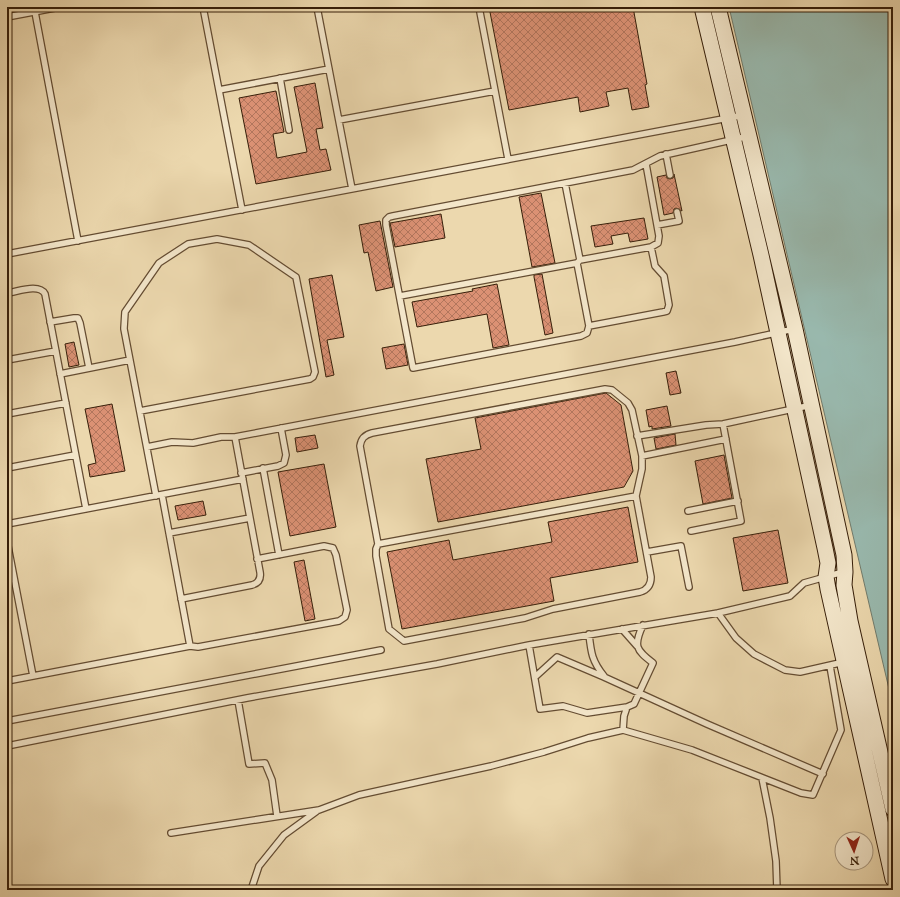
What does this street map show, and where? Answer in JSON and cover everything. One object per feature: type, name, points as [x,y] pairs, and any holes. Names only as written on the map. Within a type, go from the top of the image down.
[{"type":"street","points":[[702,7],[760,255],[828,563],[826,577],[893,879]]},
{"type":"street","points":[[718,7],[795,329],[844,555],[844,662],[893,809]]},
{"type":"lane","points":[[7,17],[60,7]]},
{"type":"lane","points":[[203,7],[242,210]]},
{"type":"lane","points":[[317,7],[352,189]]},
{"type":"lane","points":[[479,7],[508,159]]},
{"type":"lane","points":[[35,12],[78,241]]},
{"type":"lane","points":[[219,90],[329,69]]},
{"type":"lane","points":[[280,78],[289,130]]},
{"type":"lane","points":[[339,120],[495,91]]},
{"type":"lane","points":[[7,254],[744,114]]},
{"type":"lane","points":[[565,183],[589,326],[587,333],[581,336],[413,368],[386,225],[386,220],[389,217],[565,183],[633,170],[657,157],[666,154],[749,136]]},
{"type":"lane","points":[[666,154],[670,175]]},
{"type":"lane","points":[[400,296],[652,247],[659,241],[659,236],[646,164]]},
{"type":"lane","points":[[657,225],[679,221],[677,212]]},
{"type":"lane","points":[[140,411],[310,379],[313,377],[315,372],[298,279],[249,245],[217,238],[187,244],[159,263],[125,312],[124,328],[130,360],[147,447],[169,533],[190,646]]},
{"type":"lane","points":[[589,326],[667,310],[669,305],[664,276],[655,266],[652,247]]},
{"type":"lane","points":[[7,294],[34,288],[42,290],[45,294],[86,509]]},
{"type":"lane","points":[[50,322],[78,318],[89,368]]},
{"type":"lane","points":[[147,447],[172,442],[193,442],[221,437],[234,437],[735,342],[795,329]]},
{"type":"lane","points":[[7,360],[56,350]]},
{"type":"lane","points":[[60,374],[130,360]]},
{"type":"lane","points":[[607,389],[612,390],[630,406],[637,436],[642,456],[642,469],[636,496],[651,580],[649,585],[643,591],[553,609],[525,618],[405,641],[389,629],[376,556],[378,544],[360,446],[362,439],[368,434],[607,389]]},
{"type":"lane","points":[[7,414],[66,403]]},
{"type":"lane","points":[[637,436],[706,425],[723,424],[812,405]]},
{"type":"lane","points":[[691,531],[741,522],[723,424]]},
{"type":"lane","points":[[241,473],[280,465],[286,459],[281,428]]},
{"type":"lane","points":[[181,599],[255,585],[260,576],[234,437]]},
{"type":"lane","points":[[642,456],[726,439]]},
{"type":"lane","points":[[7,468],[75,455]]},
{"type":"lane","points":[[263,468],[280,554]]},
{"type":"lane","points":[[7,524],[242,480]]},
{"type":"lane","points":[[378,544],[636,496]]},
{"type":"lane","points":[[688,511],[738,501]]},
{"type":"lane","points":[[169,533],[250,518]]},
{"type":"lane","points":[[7,541],[32,676]]},
{"type":"lane","points":[[7,681],[190,646],[198,647],[339,621],[346,615],[347,610],[334,549],[324,546],[258,559]]},
{"type":"lane","points":[[646,552],[681,546],[689,587]]},
{"type":"lane","points":[[7,746],[238,700],[437,664],[529,645],[718,613],[790,596],[804,583],[845,572]]},
{"type":"lane","points":[[171,833],[319,810],[359,795],[491,766],[544,752],[588,738],[622,730],[692,750],[801,793],[813,795],[841,730],[844,662],[800,672],[786,670],[754,654],[736,638],[718,613]]},
{"type":"lane","points":[[529,645],[540,709],[563,706],[587,713],[627,707],[634,704],[654,663],[640,653],[637,637],[643,625]]},
{"type":"lane","points":[[622,629],[638,646]]},
{"type":"lane","points":[[589,634],[590,651],[595,665],[604,677]]},
{"type":"lane","points":[[7,721],[381,650]]},
{"type":"lane","points":[[535,677],[557,657],[706,724],[823,774]]},
{"type":"lane","points":[[238,700],[249,764],[265,762],[272,780],[277,816]]},
{"type":"lane","points":[[622,730],[627,707]]},
{"type":"lane","points":[[762,778],[770,818],[776,861],[777,890]]},
{"type":"lane","points":[[251,890],[259,866],[284,835],[319,810]]},
{"type":"water","points":[[729,7],[893,7],[893,706]]},
{"type":"building","points":[[489,7],[633,7],[647,84],[645,85],[649,107],[632,110],[628,88],[606,92],[609,106],[580,112],[578,97],[509,110]]},
{"type":"building","points":[[315,83],[323,128],[316,129],[320,150],[326,149],[331,170],[256,184],[239,98],[276,91],[284,132],[273,134],[277,158],[307,152],[294,87]]},
{"type":"building","points":[[674,174],[682,211],[676,208],[674,209],[673,213],[664,215],[657,177],[666,175],[667,178],[670,179],[673,178]]},
{"type":"building","points":[[541,193],[555,263],[532,267],[519,197]]},
{"type":"building","points":[[441,214],[445,238],[395,247],[390,223]]},
{"type":"building","points":[[644,218],[648,239],[630,242],[628,233],[611,236],[613,244],[595,247],[591,226]]},
{"type":"building","points":[[380,221],[393,287],[376,291],[368,252],[364,253],[359,225]]},
{"type":"building","points":[[542,274],[553,333],[545,335],[534,277],[534,275]]},
{"type":"building","points":[[332,275],[344,337],[327,340],[334,375],[326,377],[309,279]]},
{"type":"building","points":[[497,284],[509,345],[493,348],[487,314],[417,327],[412,302],[473,291],[472,289]]},
{"type":"building","points":[[74,342],[79,365],[69,367],[65,344]]},
{"type":"building","points":[[404,344],[408,365],[386,369],[382,348]]},
{"type":"building","points":[[676,371],[681,393],[670,395],[666,373]]},
{"type":"building","points":[[606,393],[621,405],[633,471],[624,487],[438,522],[426,459],[481,449],[475,418]]},
{"type":"building","points":[[112,404],[125,471],[90,477],[88,465],[96,463],[85,409]]},
{"type":"building","points":[[667,406],[671,426],[652,429],[652,426],[649,427],[646,410]]},
{"type":"building","points":[[675,434],[676,445],[656,449],[654,438]]},
{"type":"building","points":[[315,435],[318,448],[297,452],[295,438]]},
{"type":"building","points":[[724,455],[732,498],[703,504],[695,461]]},
{"type":"building","points":[[324,464],[336,527],[290,536],[278,472]]},
{"type":"building","points":[[203,501],[206,515],[178,520],[175,506]]},
{"type":"building","points":[[628,507],[638,562],[550,578],[554,601],[402,629],[387,552],[449,540],[453,560],[552,542],[548,522]]},
{"type":"building","points":[[778,530],[788,583],[743,591],[733,538]]},
{"type":"building","points":[[304,560],[315,619],[305,621],[294,562]]}]
